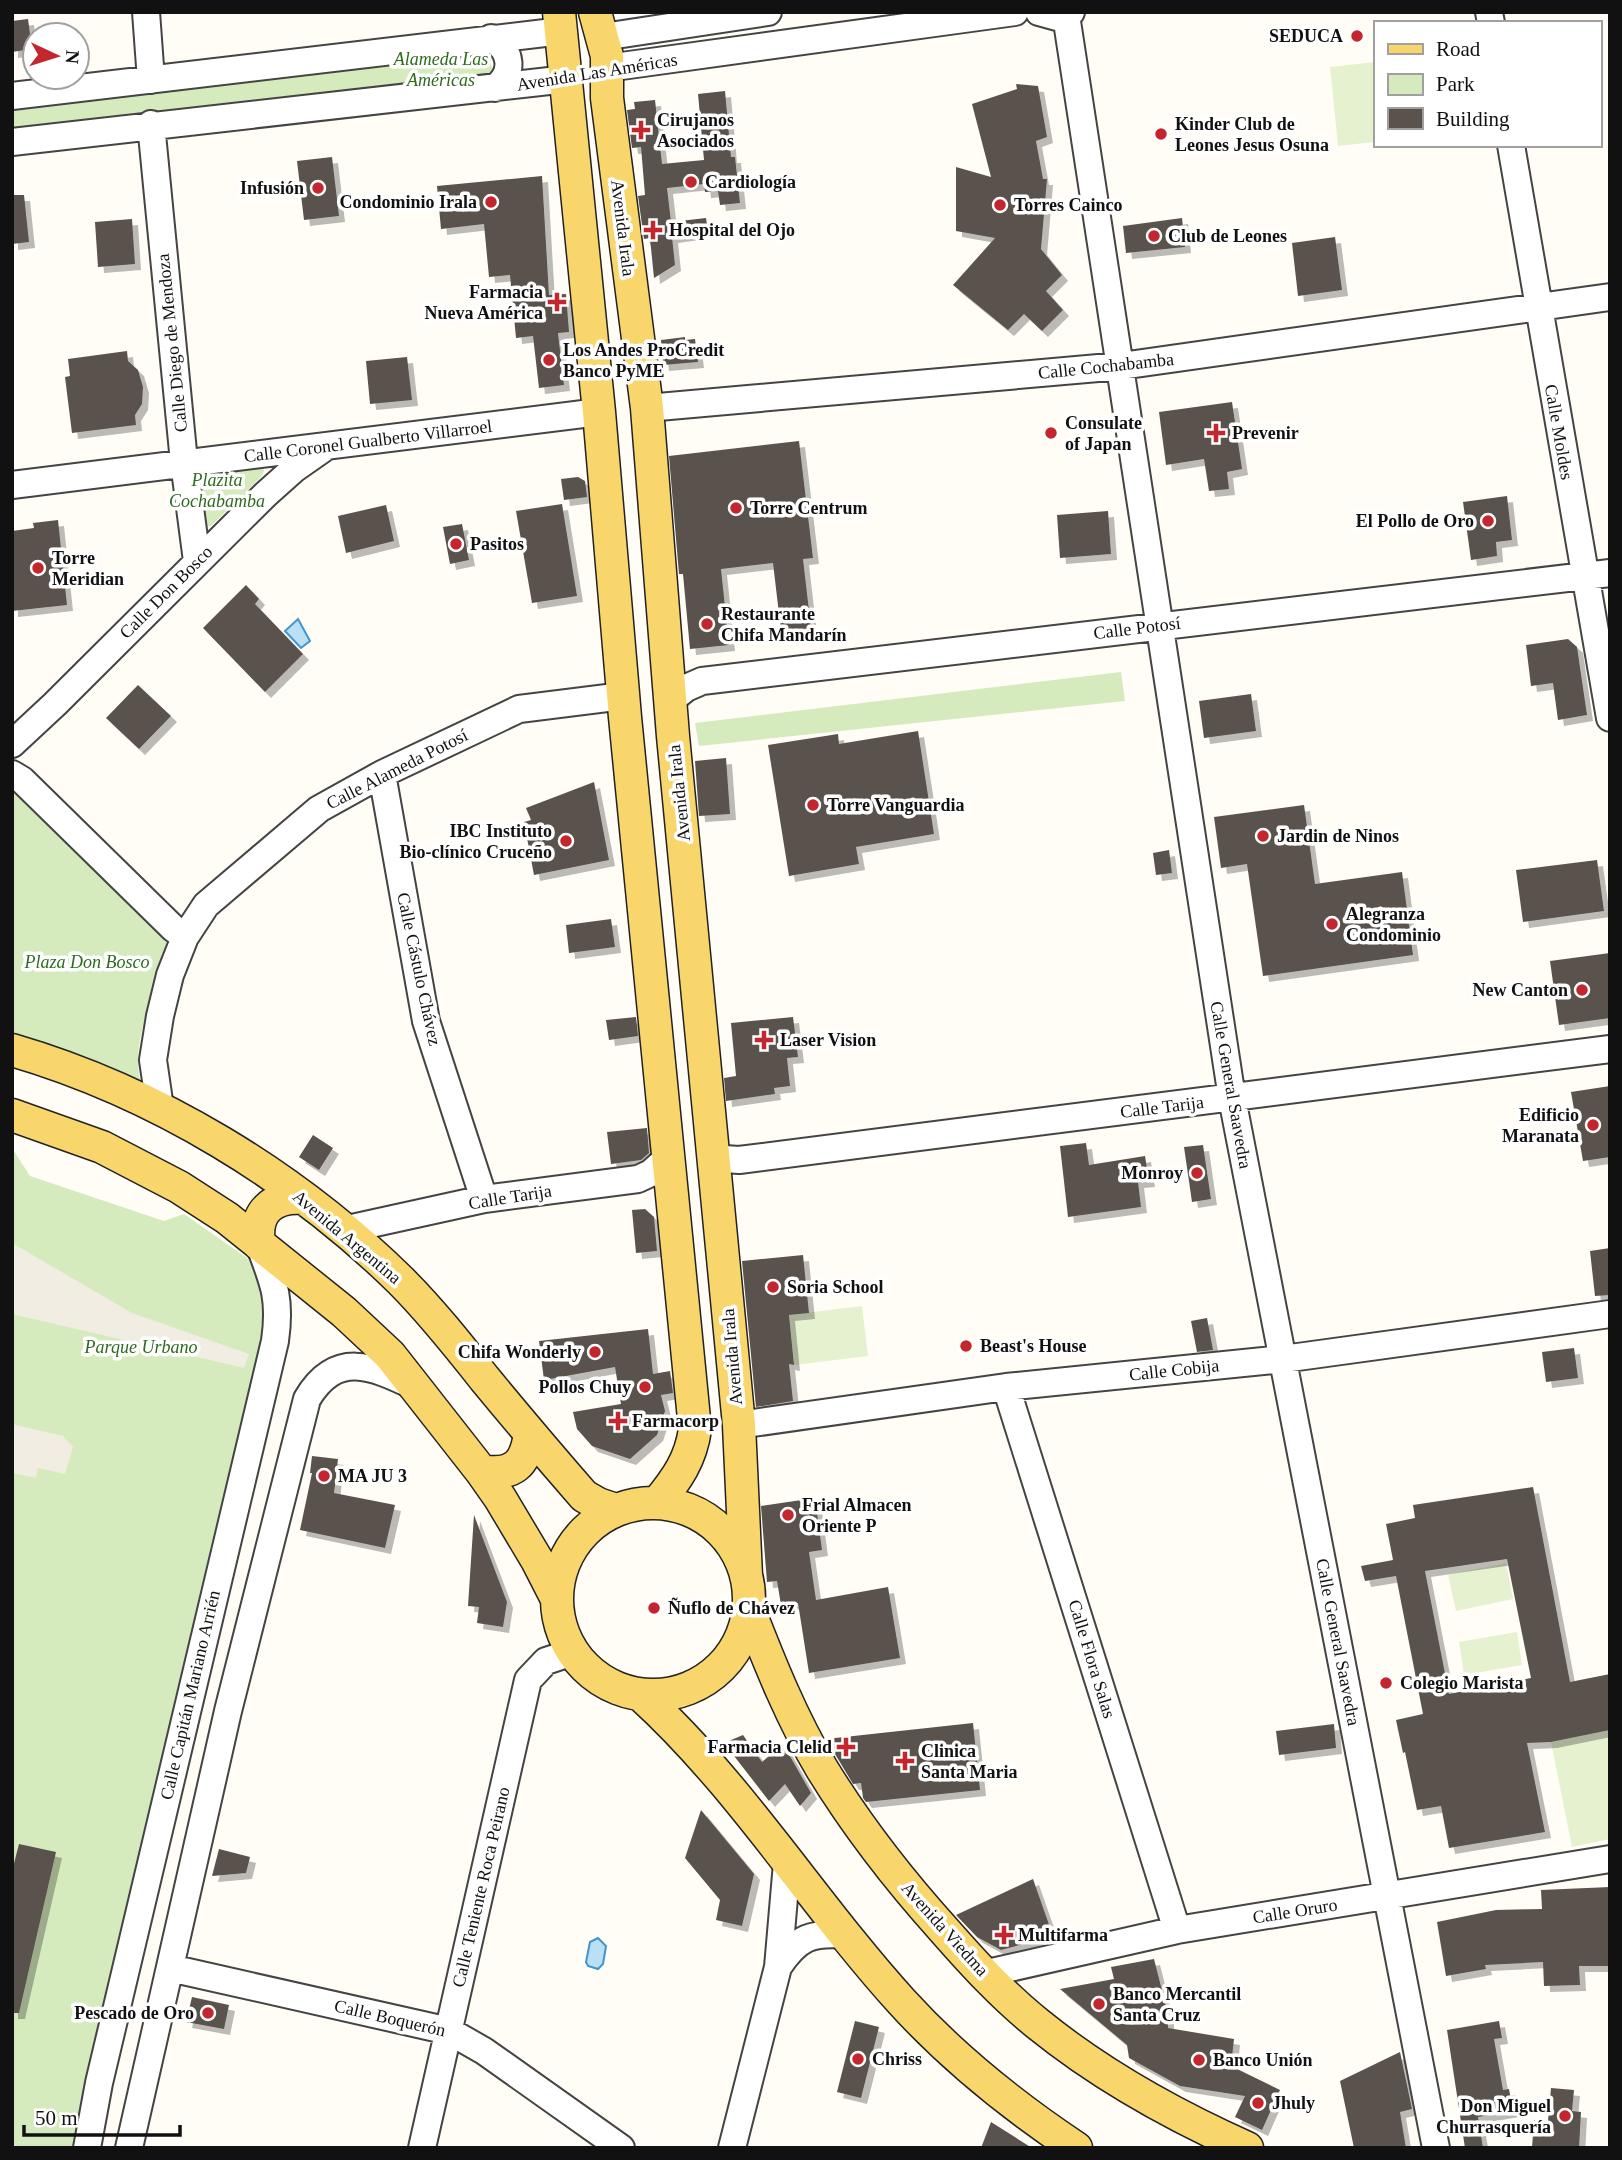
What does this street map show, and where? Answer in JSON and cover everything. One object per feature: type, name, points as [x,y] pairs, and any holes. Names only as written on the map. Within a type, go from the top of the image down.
[{"type":"main road","points":[[561,22],[599,412],[623,696],[695,1429],[686,1464],[658,1502]]},
{"type":"main road","name":"Avenida Irala","points":[[599,24],[607,68],[609,121],[647,408],[670,701],[739,1425],[746,1576]]},
{"type":"main road","name":"Avenida Las Américas","points":[[567,79],[607,68]]},
{"type":"main road","name":"Calle Cochabamba","points":[[599,412],[647,408]]},
{"type":"main road","name":"Avenida Argentina","points":[[12,1050],[52,1062],[160,1108],[218,1139],[303,1198],[344,1230],[402,1282],[584,1496],[616,1510]]},
{"type":"main road","points":[[12,1115],[102,1147],[179,1187],[227,1218],[344,1312],[390,1355],[481,1471],[506,1508],[557,1600]]},
{"type":"main road","points":[[259,1244],[258,1223],[273,1203],[288,1197],[303,1198]]},
{"type":"main road","points":[[481,1471],[499,1474],[515,1467],[527,1452],[530,1433]]},
{"type":"main road","points":[[658,1502],[686,1508],[702,1515],[716,1526],[737,1552],[746,1576],[749,1610],[736,1648],[711,1676],[678,1693],[641,1695],[625,1692],[601,1681],[588,1671],[573,1652],[563,1634],[557,1600],[559,1577],[571,1549],[591,1525],[616,1510],[633,1504],[658,1502]]},
{"type":"main road","name":"Avenida Viedma","points":[[749,1610],[772,1670],[822,1768],[905,1886],[983,1974],[1038,2024],[1102,2072],[1209,2131],[1247,2148]]},
{"type":"main road","points":[[641,1695],[678,1729],[754,1818],[787,1863],[902,2002],[1043,2136],[1076,2148]]},
{"type":"street","points":[[146,12],[151,80]]},
{"type":"street","name":"Avenida Las Américas","points":[[599,24],[768,12]]},
{"type":"street","name":"Avenida Las Américas","points":[[607,68],[1015,12]]},
{"type":"street","name":"Calle General Saavedra","points":[[1059,13],[1121,366],[1231,1098],[1436,2148]]},
{"type":"street","points":[[12,96],[491,38],[561,22]]},
{"type":"street","points":[[491,38],[499,43],[509,57],[508,75],[495,88]]},
{"type":"street","name":"Avenida Las Américas","points":[[12,142],[151,124],[567,79]]},
{"type":"street","name":"Calle Diego de Mendoza","points":[[151,124],[184,462],[197,561]]},
{"type":"street","name":"Calle Moldes","points":[[1511,147],[1538,309],[1597,574],[1610,718]]},
{"type":"street","name":"Calle Cochabamba","points":[[647,408],[1121,366],[1610,298]]},
{"type":"street","name":"Calle Coronel Gualberto Villarroel","points":[[12,485],[599,412]]},
{"type":"street","name":"Calle Don Bosco","points":[[12,744],[285,477],[325,447]]},
{"type":"street","name":"Calle Potosí","points":[[670,701],[686,688],[702,681],[1597,574]]},
{"type":"street","name":"Calle Alameda Potosí","points":[[160,1108],[153,1060],[170,975],[185,937],[206,905],[319,808],[382,774],[519,709],[623,696]]},
{"type":"street","points":[[12,774],[22,780],[173,929],[185,937]]},
{"type":"street","name":"Calle Cástulo Chávez","points":[[382,774],[426,1021],[484,1199]]},
{"type":"street","name":"Calle Tarija","points":[[714,1154],[739,1160],[1610,1049]]},
{"type":"street","name":"Calle Tarija","points":[[344,1230],[484,1199],[638,1179],[651,1173],[670,1156]]},
{"type":"street","name":"Calle Capitán Mariano Arrién","points":[[87,2148],[99,2083],[275,1341],[279,1314],[276,1286],[259,1244]]},
{"type":"street","name":"Calle Cobija","points":[[739,1425],[1006,1387],[1283,1359],[1610,1314]]},
{"type":"street","points":[[129,2148],[228,1711],[307,1399],[315,1385],[326,1375],[346,1366],[368,1366],[414,1386]]},
{"type":"street","name":"Calle Flora Salas","points":[[1006,1387],[1177,1930]]},
{"type":"street","name":"Calle Teniente Roca Peirano","points":[[422,2148],[527,1680],[546,1661],[573,1652]]},
{"type":"street","points":[[189,1701],[228,1711]]},
{"type":"street","name":"Calle Oruro","points":[[983,1974],[1177,1930],[1610,1859]]},
{"type":"street","points":[[732,2148],[778,1967],[787,1863]]},
{"type":"street","points":[[778,1967],[790,1950],[806,1938],[821,1933],[847,1935]]},
{"type":"street","name":"Calle Boquerón","points":[[170,1968],[449,2031],[484,2051],[621,2148]]},
{"type":"street","points":[[99,2083],[142,2092]]},
{"type":"green space","name":"Alameda Las Américas","points":[[488,45],[494,81],[12,138],[12,102]]},
{"type":"green space","points":[[1374,62],[1374,142],[1338,146],[1330,67]]},
{"type":"green space","name":"Plazita Cochabamba","points":[[263,465],[261,477],[211,526],[205,526],[195,484],[202,472]]},
{"type":"green space","points":[[1121,672],[1125,701],[699,746],[695,723]]},
{"type":"green space","name":"Plaza Don Bosco","points":[[12,791],[156,924],[167,939],[168,948],[142,1031],[138,1065],[140,1080],[85,1056],[12,1033]]},
{"type":"green space","name":"Parque Urbano","points":[[12,1148],[30,1176],[164,1221],[184,1214],[250,1260],[267,1281],[277,1308],[81,2148],[12,2148]]},
{"type":"green space","points":[[862,1306],[868,1356],[794,1365],[789,1315]]},
{"type":"green space","points":[[1506,1563],[1513,1599],[1456,1611],[1448,1575]]},
{"type":"green space","points":[[1517,1632],[1522,1665],[1464,1675],[1459,1642]]},
{"type":"green space","points":[[1610,1730],[1610,1839],[1572,1847],[1551,1742]]},
{"type":"shaded area","points":[[12,1243],[132,1313],[249,1354],[244,1368],[12,1314]]},
{"type":"shaded area","points":[[12,1424],[63,1436],[73,1447],[65,1474],[38,1468],[36,1478],[12,1473]]},
{"type":"water","points":[[298,619],[310,641],[301,648],[285,631]]},
{"type":"water","points":[[598,1938],[606,1946],[603,1964],[598,1969],[588,1966],[586,1962],[590,1942]]},
{"type":"building","points":[[28,19],[28,21],[21,21],[21,51],[12,52],[12,21]]},
{"type":"building","name":"Torres Cainco","points":[[1016,84],[1038,86],[1047,137],[1036,141],[1043,179],[1047,179],[1041,249],[1062,275],[1046,291],[1063,310],[1042,331],[1024,314],[1008,330],[953,285],[995,238],[956,231],[956,167],[991,177],[972,104],[1017,89]]},
{"type":"building","points":[[725,91],[731,157],[735,157],[740,203],[720,205],[718,191],[705,192],[704,184],[667,188],[671,222],[706,218],[708,232],[672,237],[675,265],[654,278],[650,238],[644,239],[638,196],[645,195],[641,147],[632,148],[627,110],[635,109],[634,102],[655,100],[662,164],[704,160],[698,94]]},
{"type":"building","name":"Infusión","points":[[332,157],[339,216],[304,220],[297,161]]},
{"type":"building","points":[[542,176],[549,295],[566,294],[569,332],[558,333],[564,385],[539,388],[533,336],[516,338],[510,275],[489,277],[484,224],[441,229],[437,186]]},
{"type":"building","points":[[12,195],[24,195],[29,242],[12,244]]},
{"type":"building","name":"Club de Leones","points":[[1182,218],[1185,247],[1126,253],[1123,226]]},
{"type":"building","points":[[132,219],[135,264],[98,267],[95,222]]},
{"type":"building","points":[[1335,237],[1342,290],[1298,296],[1292,243]]},
{"type":"building","points":[[685,337],[685,340],[695,339],[698,362],[663,365],[661,340]]},
{"type":"building","points":[[127,351],[128,361],[138,370],[143,387],[142,404],[135,415],[136,425],[72,433],[65,377],[70,376],[68,359]]},
{"type":"building","points":[[407,357],[412,400],[370,404],[366,361]]},
{"type":"building","name":"Prevenir","points":[[1232,402],[1242,469],[1227,472],[1229,489],[1209,491],[1204,459],[1166,465],[1159,412]]},
{"type":"building","name":"Torre Centrum","points":[[799,441],[813,558],[803,559],[811,628],[781,631],[773,563],[721,569],[729,645],[690,649],[683,574],[679,574],[669,456]]},
{"type":"building","points":[[578,477],[585,481],[587,497],[564,500],[561,479]]},
{"type":"building","name":"El Pollo de Oro","points":[[1507,496],[1512,540],[1496,542],[1497,556],[1471,560],[1463,502]]},
{"type":"building","points":[[562,504],[577,596],[532,603],[516,511]]},
{"type":"building","points":[[386,505],[394,541],[346,553],[338,516]]},
{"type":"building","points":[[1108,511],[1111,554],[1060,558],[1057,515]]},
{"type":"building","name":"Torre Meridian","points":[[58,520],[67,605],[12,611],[12,531],[34,528],[33,523]]},
{"type":"building","name":"Pasitos","points":[[462,524],[469,560],[450,564],[443,527]]},
{"type":"building","points":[[246,585],[259,599],[255,604],[303,654],[265,692],[203,628]]},
{"type":"building","points":[[1568,639],[1577,647],[1587,715],[1558,720],[1553,683],[1531,686],[1526,645]]},
{"type":"building","points":[[138,685],[171,716],[139,749],[106,718]]},
{"type":"building","points":[[1251,694],[1256,731],[1204,738],[1199,701]]},
{"type":"building","points":[[918,731],[934,834],[856,847],[859,864],[789,876],[768,745],[838,734],[839,744]]},
{"type":"building","points":[[726,758],[730,814],[699,816],[695,761]]},
{"type":"building","name":"IBC Instituto Bio-clínico Cruceño","points":[[594,782],[609,860],[534,875],[524,822],[531,820],[526,808]]},
{"type":"building","name":"Alegranza Condominio","points":[[1304,805],[1315,884],[1402,872],[1413,955],[1263,976],[1247,864],[1221,868],[1214,817]]},
{"type":"building","points":[[1169,850],[1172,873],[1156,875],[1153,853]]},
{"type":"building","points":[[1597,860],[1604,911],[1523,922],[1516,870]]},
{"type":"building","points":[[611,919],[615,947],[569,953],[566,925]]},
{"type":"building","name":"New Canton","points":[[1610,953],[1610,1018],[1559,1025],[1550,961]]},
{"type":"building","points":[[636,1017],[638,1036],[609,1040],[606,1020]]},
{"type":"building","points":[[793,1017],[798,1057],[787,1058],[790,1086],[774,1088],[775,1094],[726,1101],[724,1078],[736,1076],[731,1023]]},
{"type":"building","name":"Edificio Maranata","points":[[1610,1086],[1610,1157],[1583,1161],[1571,1092]]},
{"type":"building","points":[[647,1128],[649,1153],[641,1160],[611,1164],[607,1132]]},
{"type":"building","points":[[313,1135],[333,1148],[319,1170],[299,1157]]},
{"type":"building","points":[[1086,1143],[1089,1165],[1145,1156],[1149,1181],[1138,1182],[1141,1207],[1068,1217],[1060,1146]]},
{"type":"building","name":"Monroy","points":[[1203,1145],[1211,1199],[1192,1202],[1184,1147]]},
{"type":"building","points":[[645,1209],[654,1217],[657,1251],[636,1253],[632,1210]]},
{"type":"building","points":[[1610,1248],[1610,1295],[1595,1296],[1590,1251]]},
{"type":"building","name":"Soria School","points":[[803,1255],[809,1313],[789,1315],[794,1365],[789,1364],[793,1401],[756,1407],[742,1261]]},
{"type":"building","points":[[1207,1318],[1213,1350],[1197,1352],[1191,1321]]},
{"type":"building","points":[[648,1329],[653,1374],[670,1371],[673,1393],[661,1395],[665,1411],[657,1435],[630,1459],[592,1446],[577,1429],[573,1412],[621,1404],[615,1367],[544,1380],[539,1341]]},
{"type":"building","points":[[1574,1348],[1578,1378],[1546,1382],[1542,1352]]},
{"type":"building","points":[[312,1456],[338,1459],[334,1493],[395,1505],[385,1548],[300,1530],[312,1473]]},
{"type":"building","points":[[1533,1487],[1570,1682],[1610,1674],[1610,1730],[1551,1742],[1527,1743],[1545,1832],[1449,1848],[1441,1806],[1417,1810],[1396,1720],[1423,1714],[1396,1576],[1365,1581],[1361,1566],[1393,1560],[1386,1524],[1415,1518],[1413,1505]],"holes":[[[1507,1559],[1531,1678],[1449,1694],[1425,1571]]]},
{"type":"building","points":[[815,1498],[822,1550],[809,1552],[816,1600],[888,1587],[900,1658],[809,1673],[798,1603],[781,1605],[777,1581],[767,1582],[761,1506]]},
{"type":"building","points":[[474,1515],[507,1602],[503,1627],[477,1623],[479,1607],[468,1606]]},
{"type":"building","name":"Clinica Santa Maria","points":[[973,1723],[980,1790],[866,1802],[861,1783],[853,1784],[826,1739]]},
{"type":"building","points":[[1334,1724],[1336,1748],[1279,1755],[1276,1731]]},
{"type":"building","points":[[743,1735],[762,1762],[783,1744],[811,1793],[800,1806],[785,1784],[769,1801],[724,1743]]},
{"type":"building","points":[[701,1810],[754,1874],[742,1926],[716,1920],[720,1900],[685,1858]]},
{"type":"building","points":[[19,1844],[56,1852],[19,2013],[12,2013],[12,1871]]},
{"type":"building","points":[[219,1849],[250,1857],[246,1873],[212,1876]]},
{"type":"building","points":[[1033,1879],[1053,1936],[1001,1950],[977,1937],[956,1915]]},
{"type":"building","points":[[1610,1887],[1610,1966],[1579,1966],[1580,1985],[1544,1986],[1543,1962],[1485,1965],[1486,1969],[1446,1976],[1437,1922],[1496,1910],[1542,1909],[1541,1890]]},
{"type":"building","points":[[1154,1959],[1168,2014],[1168,2028],[1234,2039],[1231,2066],[1280,2090],[1262,2130],[1235,2117],[1245,2096],[1180,2086],[1129,2058],[1127,2045],[1060,1989],[1114,1979],[1111,1967]]},
{"type":"building","name":"Pescado de Oro","points":[[192,1997],[229,2005],[224,2029],[186,2022]]},
{"type":"building","name":"Chriss","points":[[855,2021],[879,2027],[861,2098],[837,2092]]},
{"type":"building","points":[[1499,2021],[1502,2038],[1494,2039],[1503,2090],[1509,2089],[1513,2111],[1478,2117],[1483,2148],[1465,2148],[1447,2030]]},
{"type":"building","points":[[1400,2052],[1412,2109],[1400,2112],[1406,2148],[1354,2148],[1340,2081]]},
{"type":"building","name":"Don Miguel Churrasquería","points":[[1551,2088],[1574,2090],[1572,2111],[1581,2112],[1579,2148],[1532,2148],[1534,2120],[1548,2121]]},
{"type":"building","points":[[991,2122],[1032,2148],[981,2148]]},
{"type":"place","name":"SEDUCA","points":[[1357,36]]},
{"type":"place","name":"Cirujanos Asociados","points":[[641,130]]},
{"type":"place","name":"Kinder Club de Leones Jesus Osuna","points":[[1161,134]]},
{"type":"place","name":"Cardiología","points":[[691,182]]},
{"type":"place","name":"Infusión","points":[[318,188]]},
{"type":"place","name":"Condominio Irala","points":[[491,202]]},
{"type":"place","name":"Torres Cainco","points":[[1000,205]]},
{"type":"place","name":"Hospital del Ojo","points":[[653,230]]},
{"type":"place","name":"Club de Leones","points":[[1154,236]]},
{"type":"place","name":"Farmacia Nueva América","points":[[557,302]]},
{"type":"place","name":"Los Andes ProCredit Banco PyME","points":[[549,360]]},
{"type":"place","name":"Consulate of Japan","points":[[1051,433]]},
{"type":"place","name":"Prevenir","points":[[1216,433]]},
{"type":"place","name":"Torre Centrum","points":[[736,508]]},
{"type":"place","name":"El Pollo de Oro","points":[[1488,521]]},
{"type":"place","name":"Pasitos","points":[[456,544]]},
{"type":"place","name":"Torre Meridian","points":[[38,568]]},
{"type":"place","name":"Restaurante Chifa Mandarín","points":[[707,624]]},
{"type":"place","name":"Torre Vanguardia","points":[[813,805]]},
{"type":"place","name":"Jardin de Ninos","points":[[1263,836]]},
{"type":"place","name":"IBC Instituto Bio-clínico Cruceño","points":[[566,841]]},
{"type":"place","name":"Alegranza Condominio","points":[[1332,924]]},
{"type":"place","name":"New Canton","points":[[1582,990]]},
{"type":"place","name":"Laser Vision","points":[[764,1040]]},
{"type":"place","name":"Edificio Maranata","points":[[1593,1125]]},
{"type":"place","name":"Monroy","points":[[1197,1173]]},
{"type":"place","name":"Soria School","points":[[773,1287]]},
{"type":"place","name":"Beast's House","points":[[966,1346]]},
{"type":"place","name":"Chifa Wonderly","points":[[595,1352]]},
{"type":"place","name":"Pollos Chuy","points":[[645,1387]]},
{"type":"place","name":"Farmacorp","points":[[618,1421]]},
{"type":"place","name":"MA JU 3","points":[[324,1476]]},
{"type":"place","name":"Frial Almacen Oriente P","points":[[788,1515]]},
{"type":"place","name":"Ñuflo de Chávez","points":[[654,1608]]},
{"type":"place","name":"Colegio Marista","points":[[1386,1683]]},
{"type":"place","name":"Farmacia Clelid","points":[[846,1747]]},
{"type":"place","name":"Clinica Santa Maria","points":[[905,1761]]},
{"type":"place","name":"Multifarma","points":[[1004,1935]]},
{"type":"place","name":"Banco Mercantil Santa Cruz","points":[[1099,2004]]},
{"type":"place","name":"Pescado de Oro","points":[[208,2013]]},
{"type":"place","name":"Chriss","points":[[858,2059]]},
{"type":"place","name":"Banco Unión","points":[[1199,2060]]},
{"type":"place","name":"Jhuly","points":[[1258,2103]]},
{"type":"place","name":"Don Miguel Churrasquería","points":[[1565,2116]]}]
